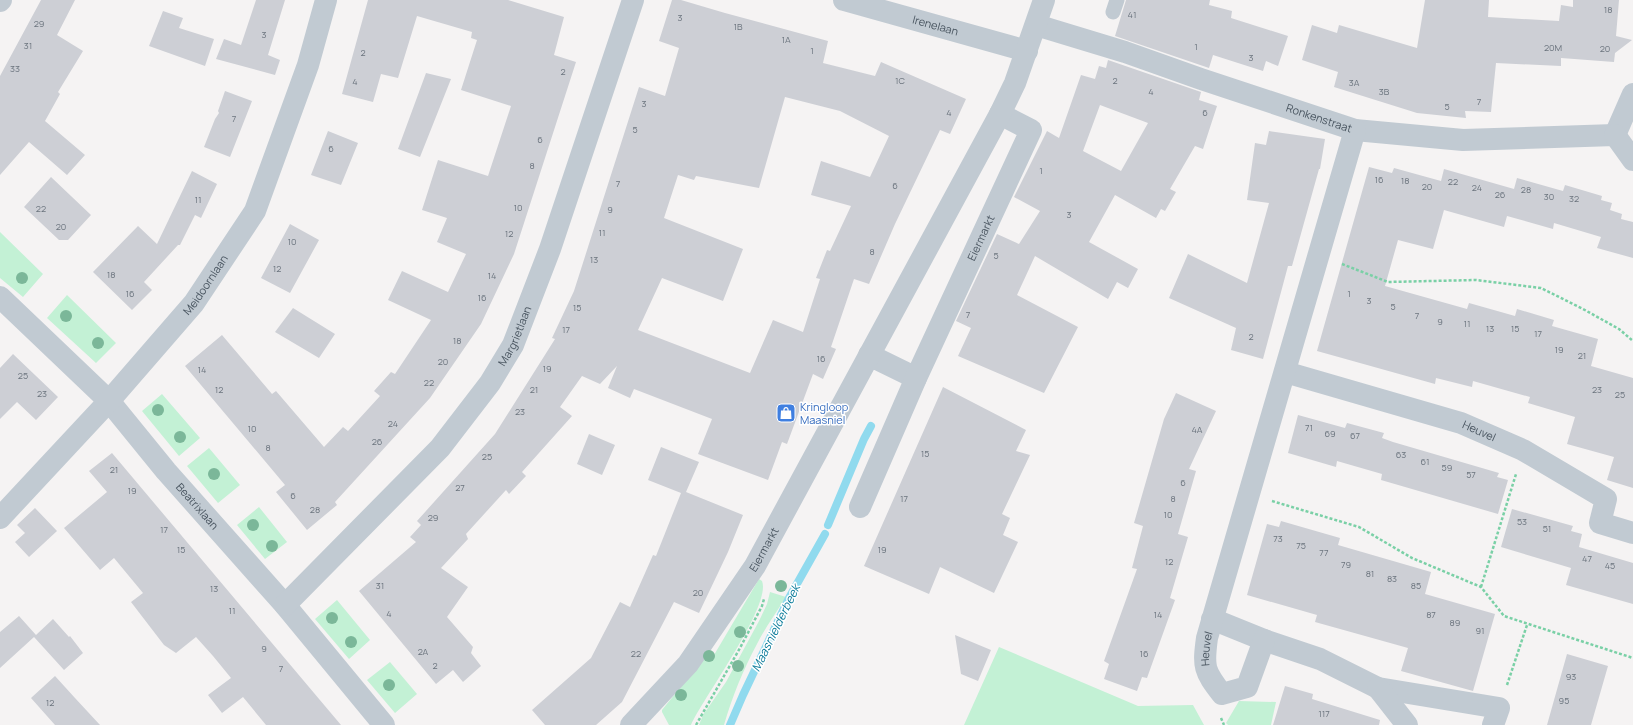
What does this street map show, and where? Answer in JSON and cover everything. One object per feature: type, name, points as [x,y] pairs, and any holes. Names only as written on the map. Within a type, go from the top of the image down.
[{"type":"street","name":"Meidoornlaan","points":[[0,518],[109,401],[194,303],[255,212],[308,65],[326,0]]},
{"type":"street","name":"Margrietlaan","points":[[284,605],[440,448],[490,383],[513,345],[550,249],[633,0]]},
{"type":"street","name":"Irenelaan","points":[[844,0],[1027,50]]},
{"type":"street","name":"Eiermarkt","points":[[631,725],[688,664],[755,566],[1000,114],[1015,83],[1044,0]]},
{"type":"street","name":"Ronkenstraat","points":[[1036,25],[1125,52],[1201,79],[1356,130],[1463,140],[1615,135]]},
{"type":"street","points":[[1633,94],[1615,135],[1633,160]]},
{"type":"street","name":"Eiermarkt","points":[[860,507],[916,378],[1031,130],[1000,114]]},
{"type":"street","name":"Heuvel","points":[[1264,640],[1247,687],[1222,694],[1209,678],[1204,660],[1207,638],[1356,130]]},
{"type":"street","name":"Beatrixlaan","points":[[0,297],[109,401],[166,471],[284,605],[384,725]]},
{"type":"street","points":[[869,355],[916,378]]},
{"type":"street","name":"Heuvel","points":[[1284,372],[1461,423],[1523,450],[1606,499],[1600,523],[1633,533]]},
{"type":"street","name":"Heuvel","points":[[1212,619],[1264,640],[1320,659],[1378,688],[1496,717]]},
{"type":"street","name":"Heuvel","points":[[1378,688],[1407,725]]},
{"type":"path","points":[[1319,255],[1388,282],[1476,280],[1541,288],[1613,326],[1633,341]]},
{"type":"path","points":[[1481,586],[1523,450]]},
{"type":"path","points":[[1249,494],[1359,527],[1412,558],[1481,586],[1504,616],[1527,625],[1633,658]]},
{"type":"path","points":[[696,725],[762,606],[767,585],[755,566]]},
{"type":"path","points":[[1496,717],[1527,625]]},
{"type":"green space","points":[[0,232],[43,274],[23,297],[0,278]]},
{"type":"green space","points":[[67,295],[116,343],[96,363],[47,318]]},
{"type":"green space","points":[[162,394],[200,438],[179,456],[142,411]]},
{"type":"green space","points":[[209,448],[240,485],[218,503],[187,466]]},
{"type":"green space","points":[[259,507],[287,542],[265,559],[237,525]]},
{"type":"green space","points":[[759,579],[762,581],[762,593],[757,610],[735,652],[691,725],[669,725],[662,710],[709,652],[714,655]]},
{"type":"green space","points":[[770,592],[786,597],[764,632],[747,664],[734,694],[724,725],[699,725],[703,715],[726,682],[759,621],[767,604]]},
{"type":"green space","points":[[337,600],[370,640],[349,659],[315,619]]},
{"type":"green space","points":[[999,647],[1138,706],[1193,705],[1204,725],[964,725]]},
{"type":"green space","points":[[390,662],[417,694],[395,713],[367,680]]},
{"type":"green space","points":[[1239,701],[1276,702],[1271,725],[1228,725],[1226,723]]},
{"type":"building","points":[[41,0],[75,0],[57,35],[83,51],[58,92],[60,94],[45,121],[85,155],[67,175],[29,142],[0,175],[0,76]]},
{"type":"building","points":[[256,0],[285,0],[268,55],[280,60],[275,75],[216,59],[224,39],[241,45]]},
{"type":"building","points":[[368,0],[508,0],[564,17],[554,55],[576,62],[514,254],[481,324],[430,398],[335,502],[337,505],[307,530],[276,492],[285,485],[185,366],[222,335],[272,394],[276,391],[324,447],[343,427],[348,431],[380,396],[374,391],[391,372],[395,374],[431,320],[388,300],[402,271],[448,292],[466,254],[437,242],[447,218],[422,210],[438,160],[488,176],[511,106],[461,90],[477,40],[471,38],[472,32],[417,16],[398,78],[381,74],[373,102],[342,94]]},
{"type":"building","points":[[672,0],[681,0],[828,41],[823,63],[875,76],[881,62],[966,99],[950,134],[940,130],[895,224],[869,284],[854,279],[831,347],[836,349],[823,379],[813,374],[787,444],[782,442],[768,480],[698,454],[712,419],[634,389],[630,398],[608,388],[617,366],[600,384],[582,376],[560,407],[572,416],[522,472],[526,476],[509,494],[506,490],[466,534],[468,539],[441,568],[468,587],[447,617],[473,647],[471,653],[481,666],[463,682],[453,670],[436,684],[359,591],[416,542],[410,537],[421,525],[417,521],[495,434],[555,339],[552,338],[574,291],[639,87],[665,96],[679,48],[659,41]],"holes":[[[785,97],[840,111],[889,136],[870,177],[821,161],[811,195],[851,206],[830,251],[827,250],[816,278],[820,279],[803,332],[773,320],[750,373],[638,330],[662,278],[723,301],[743,249],[664,218],[678,175],[694,180],[696,176],[759,188]]]},
{"type":"building","points":[[1126,0],[1210,0],[1209,5],[1232,11],[1231,18],[1288,36],[1278,66],[1266,61],[1263,71],[1213,55],[1209,68],[1115,36]]},
{"type":"building","points":[[1425,0],[1489,0],[1488,17],[1559,21],[1561,5],[1573,7],[1573,0],[1619,0],[1616,36],[1632,40],[1615,53],[1614,62],[1561,58],[1561,66],[1496,63],[1491,112],[1465,111],[1466,118],[1417,113],[1334,87],[1338,72],[1302,60],[1312,25],[1337,33],[1339,25],[1417,48]]},
{"type":"building","points":[[163,11],[183,18],[179,28],[214,39],[205,66],[149,46]]},
{"type":"building","points":[[1108,60],[1201,92],[1199,100],[1217,106],[1203,149],[1195,146],[1170,189],[1176,192],[1165,211],[1161,209],[1156,218],[1115,195],[1089,242],[1138,269],[1128,288],[1117,282],[1108,299],[1035,256],[1017,295],[1078,327],[1044,393],[958,356],[971,328],[956,321],[997,234],[1019,244],[1040,211],[1014,197],[1047,131],[1059,138],[1081,75],[1095,79],[1099,66],[1106,68]],"holes":[[[1100,105],[1148,123],[1121,171],[1083,151]]]},
{"type":"building","points":[[426,73],[451,79],[420,157],[398,149]]},
{"type":"building","points":[[225,91],[252,101],[230,157],[204,147],[215,119],[219,113],[218,111]]},
{"type":"building","points":[[328,131],[358,143],[341,185],[311,175]]},
{"type":"building","points":[[1269,131],[1325,139],[1320,169],[1292,266],[1288,266],[1263,359],[1231,350],[1236,328],[1169,298],[1188,254],[1247,283],[1269,203],[1247,200],[1255,143],[1266,145]]},
{"type":"building","points":[[1369,167],[1392,173],[1394,168],[1441,181],[1444,169],[1514,189],[1517,178],[1563,191],[1565,185],[1602,196],[1601,200],[1612,203],[1610,210],[1622,214],[1621,219],[1633,222],[1633,258],[1597,248],[1601,237],[1554,223],[1553,229],[1507,216],[1504,227],[1444,210],[1433,249],[1398,240],[1385,286],[1467,309],[1469,303],[1515,316],[1517,309],[1554,320],[1552,326],[1598,339],[1591,366],[1633,378],[1633,488],[1607,480],[1614,457],[1567,444],[1575,417],[1528,403],[1530,397],[1473,381],[1472,387],[1436,378],[1435,384],[1317,351]]},
{"type":"building","points":[[192,171],[217,184],[201,218],[195,215],[180,245],[178,245],[144,282],[152,290],[132,310],[93,272],[138,226],[157,244]]},
{"type":"building","points":[[51,177],[91,215],[68,240],[59,240],[24,207]]},
{"type":"building","points":[[290,224],[319,240],[290,293],[261,278]]},
{"type":"building","points":[[293,308],[335,334],[319,358],[275,332]]},
{"type":"building","points":[[13,354],[58,397],[36,420],[17,402],[0,419],[0,368]]},
{"type":"building","points":[[943,387],[1026,430],[1016,451],[1030,455],[1002,514],[1010,518],[1003,535],[1018,542],[994,593],[940,567],[929,594],[864,566]]},
{"type":"building","points":[[1176,393],[1216,411],[1189,469],[1196,471],[1178,534],[1188,537],[1170,598],[1175,600],[1147,678],[1142,677],[1137,691],[1104,679],[1109,664],[1104,661],[1137,569],[1132,568],[1143,526],[1134,523],[1164,419]]},
{"type":"building","points":[[1298,415],[1345,428],[1347,423],[1384,433],[1382,438],[1393,442],[1499,473],[1497,477],[1508,480],[1498,514],[1381,480],[1382,474],[1337,461],[1336,467],[1288,453]]},
{"type":"building","points":[[589,434],[615,445],[602,475],[577,464]]},
{"type":"building","points":[[661,447],[699,462],[686,492],[743,515],[728,552],[699,613],[674,602],[622,702],[596,725],[545,725],[532,710],[591,658],[620,602],[630,607],[653,555],[656,556],[681,493],[648,480]]},
{"type":"building","points":[[112,453],[341,725],[266,725],[243,697],[222,713],[208,695],[231,678],[213,656],[196,637],[176,653],[164,645],[131,602],[143,593],[114,558],[100,570],[64,528],[107,492],[89,471]]},
{"type":"building","points":[[35,508],[57,531],[29,557],[15,542],[25,533],[17,525]]},
{"type":"building","points":[[1512,509],[1573,526],[1571,531],[1582,534],[1579,547],[1633,563],[1633,604],[1566,585],[1571,568],[1501,547]]},
{"type":"building","points":[[1281,521],[1340,538],[1338,545],[1431,572],[1425,594],[1495,614],[1473,691],[1401,671],[1408,648],[1315,622],[1317,615],[1247,595],[1267,524],[1279,527]]},
{"type":"building","points":[[19,616],[36,635],[53,619],[69,637],[70,636],[83,653],[64,670],[34,637],[0,668],[0,632]]},
{"type":"building","points":[[955,635],[991,650],[978,681],[961,674]]},
{"type":"building","points":[[1567,654],[1608,666],[1591,725],[1547,725]]},
{"type":"building","points":[[55,676],[100,725],[55,725],[31,698]]},
{"type":"building","points":[[1285,686],[1313,694],[1312,699],[1380,720],[1379,725],[1273,725]]},
{"type":"waterway","name":"Maasnielderbeek","points":[[828,525],[864,439],[871,426]]},
{"type":"waterway","name":"Maasnielderbeek","points":[[730,725],[789,598],[825,534]]},
{"type":"place","name":"Kringloop Maasniel","points":[[786,413]]}]
